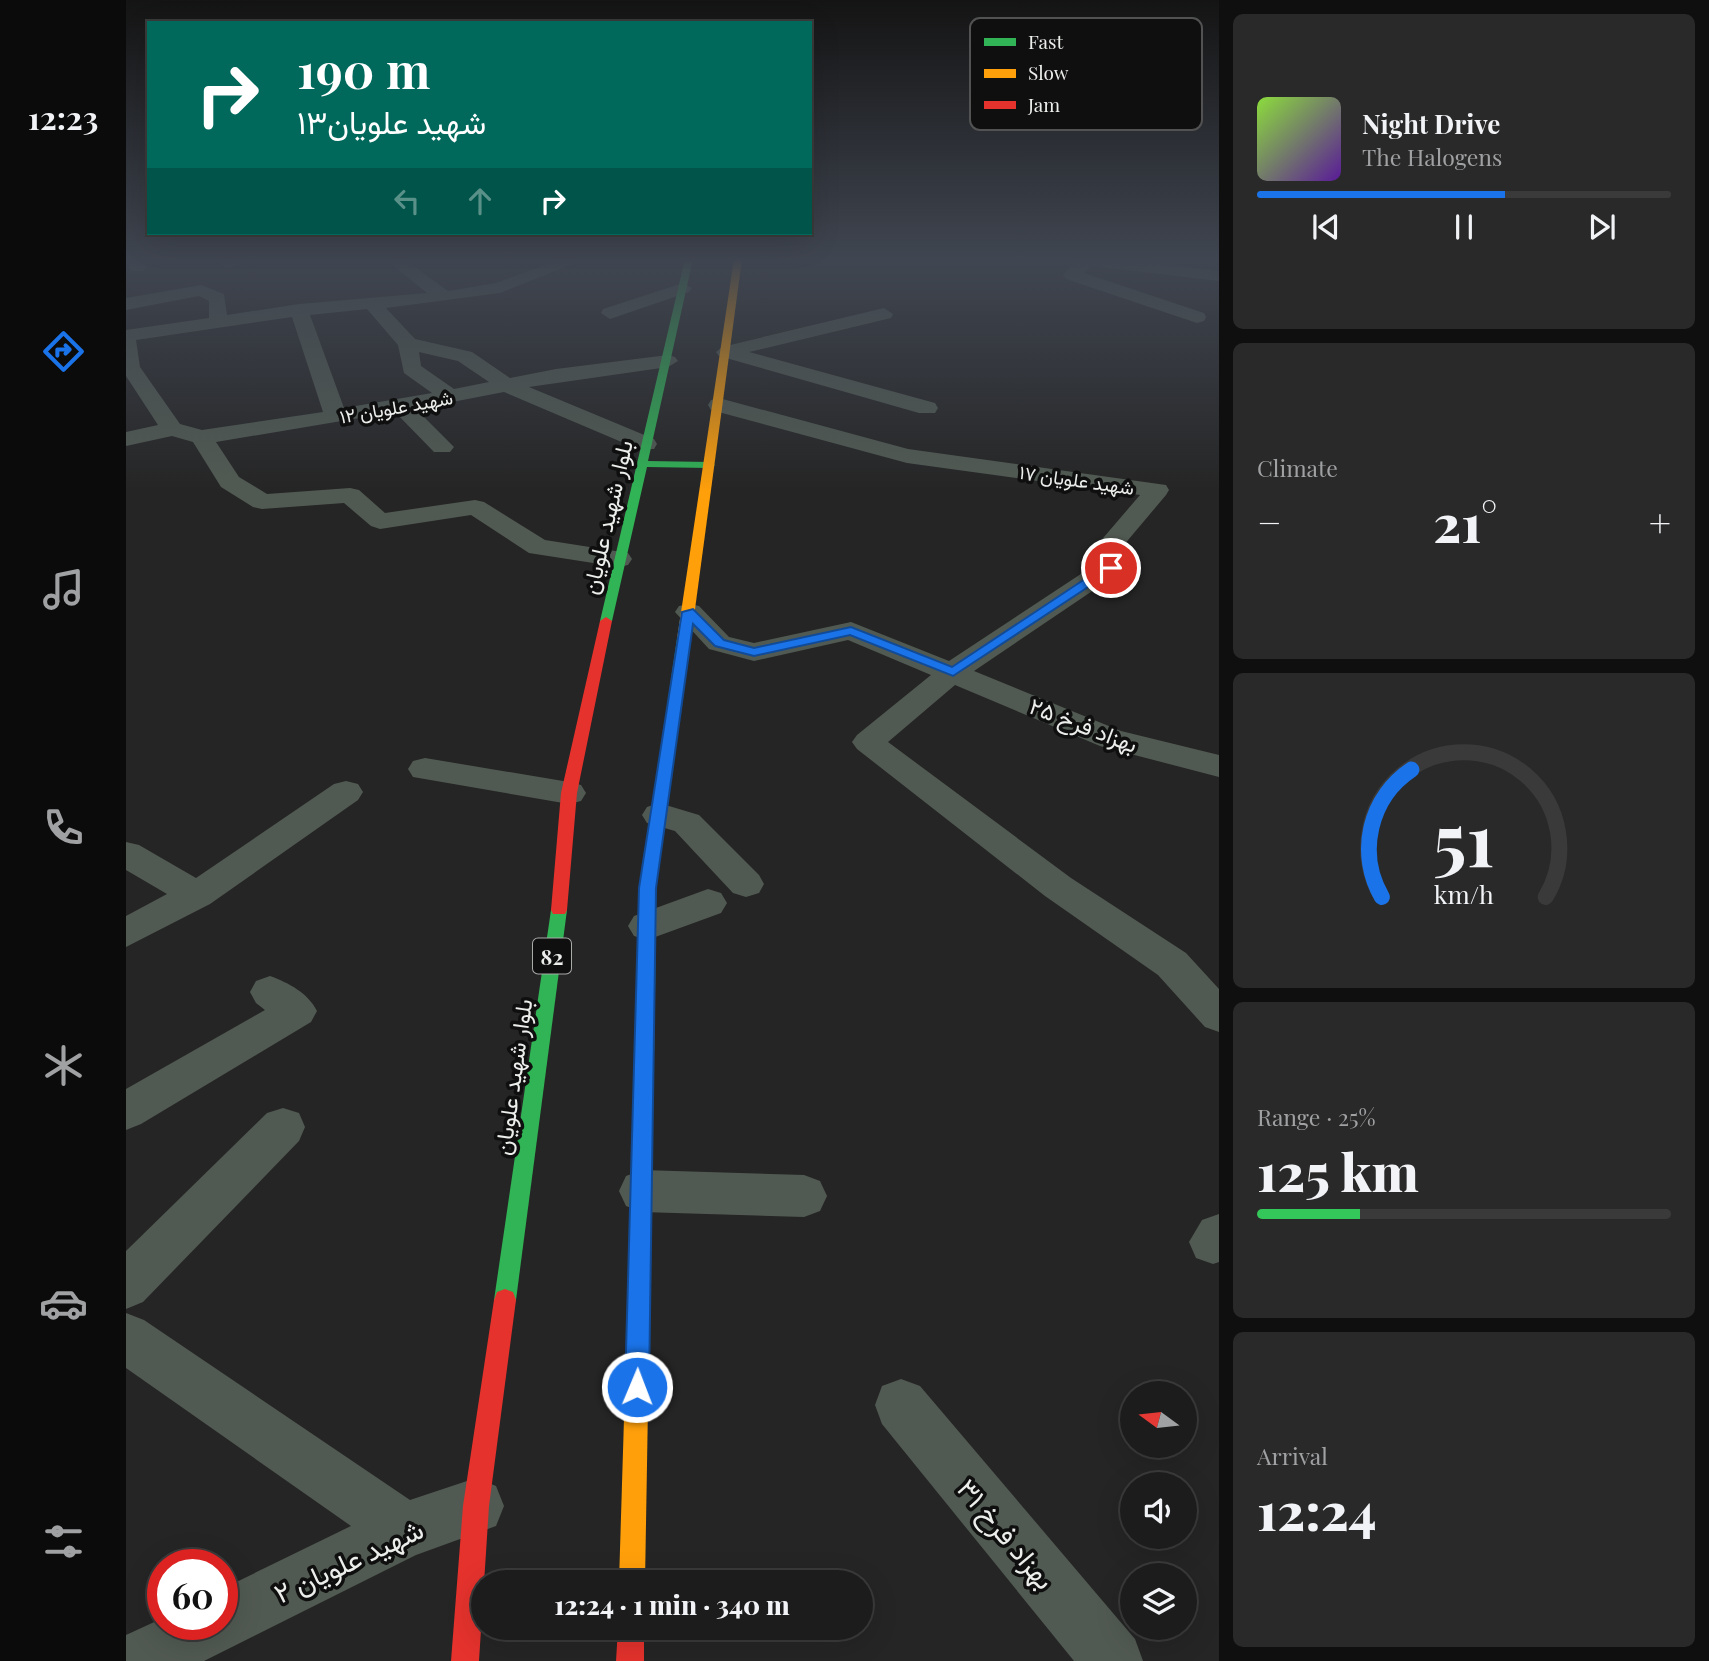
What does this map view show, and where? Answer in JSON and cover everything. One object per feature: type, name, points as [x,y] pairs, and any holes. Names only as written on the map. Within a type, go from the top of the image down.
[{"type":"main road","name":"بلوار شهید علویان","points":[[466,1661],[476,1506],[562,887],[569,793],[619,559],[674,337]]},
{"type":"main road","points":[[632,1570],[648,888],[727,337]]},
{"type":"main road","points":[[644,454],[710,465]]},
{"type":"main road","points":[[630,1661],[631,1640]]},
{"type":"street","points":[[126,337],[130,367],[172,429]]},
{"type":"street","points":[[308,337],[336,416]]},
{"type":"street","points":[[401,337],[408,344],[411,369],[450,397]]},
{"type":"street","points":[[726,352],[790,337]]},
{"type":"street","points":[[408,344],[465,356],[506,385],[644,454]]},
{"type":"street","points":[[726,352],[927,408]]},
{"type":"street","name":"شهید علویان ۱۲","points":[[126,439],[172,429],[202,438],[450,397],[556,374],[668,361]]},
{"type":"street","points":[[400,405],[442,447]]},
{"type":"street","name":"شهید علویان ۱۷","points":[[719,405],[907,456],[1157,490],[1105,551],[1111,568],[953,672]]},
{"type":"street","points":[[202,438],[230,482],[262,502],[350,495],[380,521],[475,507],[538,547],[619,559]]},
{"type":"street","name":"بهزاد فرخ ۲۵","points":[[689,612],[719,643],[754,652],[851,631],[1111,739],[1219,766]]},
{"type":"street","points":[[953,672],[868,743],[1058,887],[1172,964],[1219,1016]]},
{"type":"street","points":[[425,769],[569,793]]},
{"type":"street","points":[[126,933],[197,895],[346,792]]},
{"type":"street","points":[[659,815],[688,823],[746,884]]},
{"type":"street","points":[[126,854],[197,895]]},
{"type":"street","points":[[647,926],[708,903]]},
{"type":"street","points":[[126,1111],[297,1011],[270,992]]},
{"type":"street","points":[[126,1285],[283,1128]]},
{"type":"street","points":[[642,1191],[804,1196]]},
{"type":"street","points":[[126,1338],[405,1530]]},
{"type":"street","name":"بهزاد فرخ ۳۱","points":[[901,1405],[1112,1661]]},
{"type":"street","name":"شهید علویان ۲","points":[[238,1612],[405,1530],[476,1506]]},
{"type":"street","points":[[139,1661],[182,1640]]},
{"type":"traffic: fast","points":[[606,621],[671,337]]},
{"type":"traffic: fast","points":[[642,464],[710,465]]},
{"type":"traffic: fast","points":[[646,995],[648,888],[684,639]]},
{"type":"traffic: fast","points":[[505,1300],[559,910]]},
{"type":"traffic: slow","points":[[684,639],[727,337]]},
{"type":"traffic: slow","points":[[632,1570],[646,995]]},
{"type":"traffic: jam","points":[[559,910],[569,793],[606,621]]},
{"type":"traffic: jam","points":[[465,1661],[476,1506],[505,1300]]},
{"type":"traffic: jam","points":[[630,1661],[631,1640]]},
{"type":"route","points":[[637,1387],[648,888],[689,612],[719,643],[754,652],[851,631],[953,672],[1111,568]]}]
